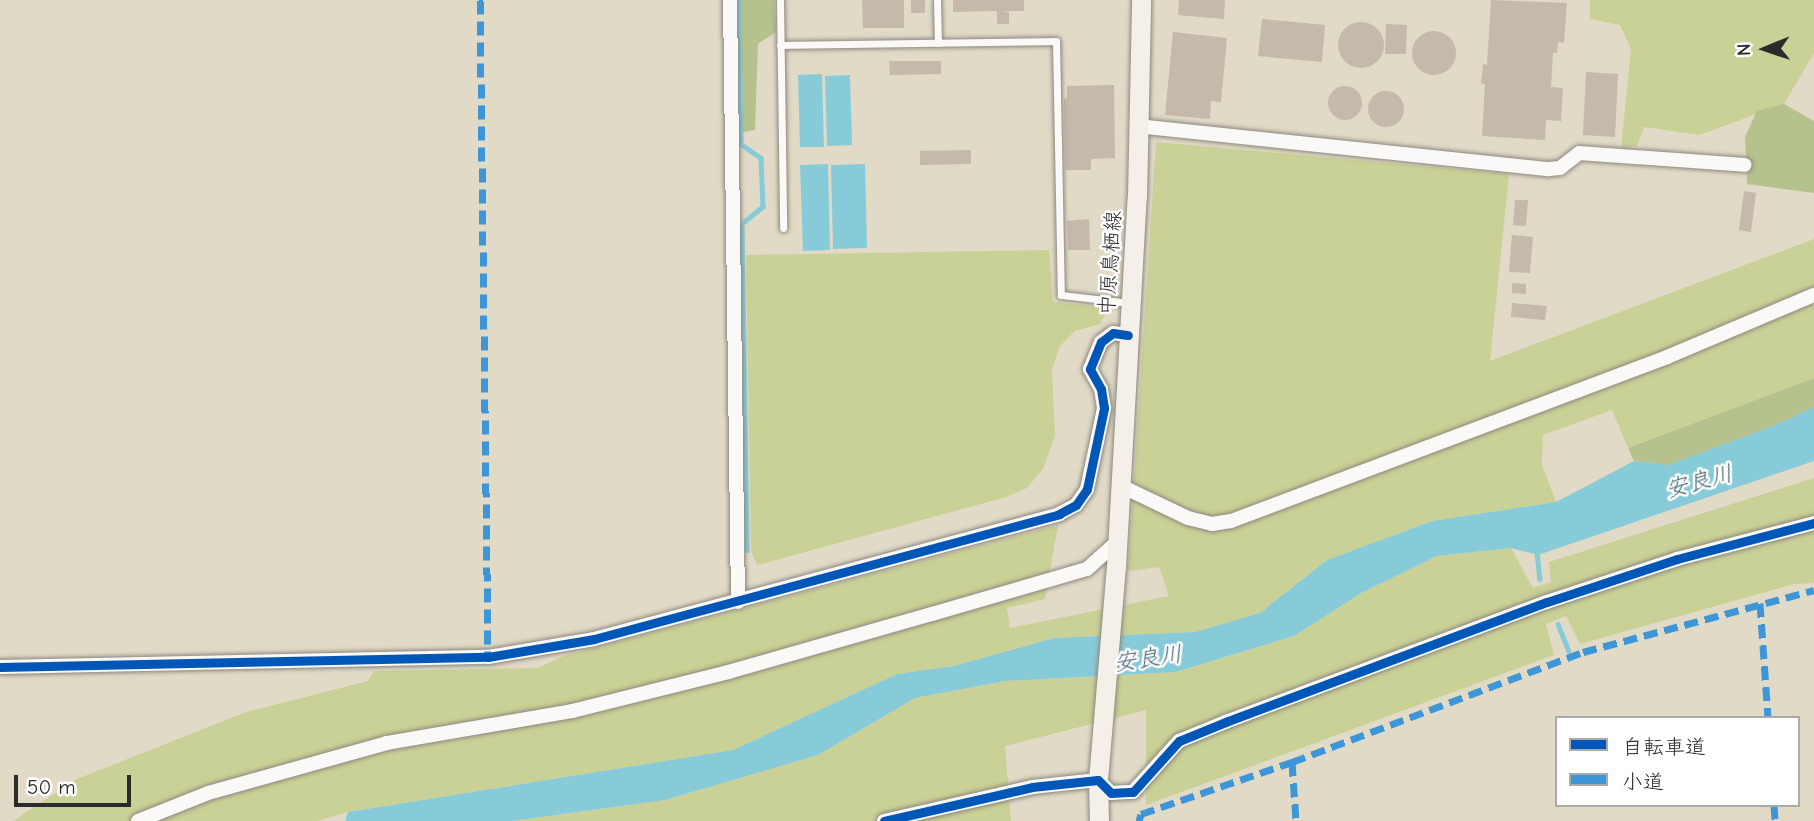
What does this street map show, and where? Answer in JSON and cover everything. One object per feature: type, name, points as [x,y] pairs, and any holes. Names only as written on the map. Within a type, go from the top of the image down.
[{"type":"main road","name":"中原鳥栖線","points":[[1099,821],[1099,771],[1118,541],[1137,197],[1141,0]]},
{"type":"street","points":[[730,0],[738,601]]},
{"type":"street","points":[[1137,127],[1549,169],[1560,168],[1579,153],[1745,165]]},
{"type":"street","points":[[1121,486],[1188,518],[1212,524],[1231,521],[1667,357],[1814,295]]},
{"type":"street","points":[[0,667],[488,657],[594,639],[1059,514],[1076,505],[1087,489],[1104,408],[1101,388],[1090,369],[1101,342],[1114,333],[1128,335]]},
{"type":"street","points":[[884,821],[1099,771],[1111,793],[1133,792],[1179,741],[1228,721],[1547,603],[1676,559],[1814,523]]},
{"type":"street","points":[[138,821],[208,793],[387,743],[572,710],[728,671],[945,610],[1087,569],[1118,541]]},
{"type":"lane","points":[[780,0],[783,228]]},
{"type":"lane","points":[[937,0],[938,43]]},
{"type":"lane","points":[[780,45],[1056,41],[1060,295],[1130,303]]},
{"type":"green space","points":[[741,0],[774,0],[776,32],[758,44],[755,130],[743,132]]},
{"type":"green space","points":[[1590,0],[1814,0],[1814,53],[1784,104],[1699,135],[1644,127],[1637,146],[1621,148],[1631,49],[1620,25],[1590,19]]},
{"type":"green space","points":[[1784,104],[1814,121],[1814,193],[1747,184],[1745,137],[1757,111]]},
{"type":"green space","points":[[1156,142],[1509,174],[1490,361],[1814,239],[1814,378],[1628,448],[1612,410],[1543,435],[1542,465],[1556,502],[1432,521],[1327,560],[1260,613],[1195,632],[1054,638],[954,666],[897,674],[733,750],[348,812],[317,821],[13,821],[77,779],[246,712],[368,681],[374,671],[537,668],[564,656],[1058,525],[1045,599],[1007,608],[1010,628],[1169,596],[1159,567],[1128,571]]},
{"type":"green space","points":[[1049,250],[1053,302],[1101,307],[1106,312],[1100,324],[1075,331],[1059,347],[1052,370],[1055,436],[1043,469],[1027,488],[1006,497],[757,565],[751,551],[746,255]]},
{"type":"green space","points":[[1814,378],[1814,407],[1778,424],[1668,465],[1634,461],[1628,448]]},
{"type":"green space","points":[[1814,478],[1814,583],[1794,584],[1580,644],[1566,616],[1546,624],[1554,655],[1146,805],[1146,710],[1005,746],[1011,821],[512,821],[665,800],[818,755],[915,698],[1005,681],[1177,672],[1294,636],[1363,592],[1437,556],[1511,548],[1533,588],[1551,582],[1549,562]]},
{"type":"water","points":[[822,74],[824,147],[800,147],[798,75]]},
{"type":"water","points":[[850,75],[852,145],[827,146],[825,76]]},
{"type":"water","points":[[828,164],[830,250],[803,251],[800,165]]},
{"type":"water","points":[[865,164],[867,248],[833,249],[831,165]]},
{"type":"water","name":"安良川","points":[[1814,407],[1814,461],[1538,555],[1511,548],[1437,556],[1363,592],[1294,636],[1176,672],[1005,681],[915,698],[818,755],[665,800],[512,821],[345,821],[348,812],[733,750],[897,674],[954,666],[1054,638],[1195,632],[1260,613],[1327,560],[1432,521],[1556,502],[1634,461],[1668,465],[1778,424]]},
{"type":"building","points":[[862,0],[904,0],[904,28],[863,28]]},
{"type":"building","points":[[911,0],[925,0],[925,13],[911,13]]},
{"type":"building","points":[[953,0],[1024,0],[1024,11],[1001,11],[1009,12],[1009,24],[997,24],[997,11],[953,12]]},
{"type":"building","points":[[1179,0],[1225,0],[1224,19],[1178,15]]},
{"type":"building","points":[[1491,0],[1567,3],[1564,43],[1558,42],[1557,53],[1553,53],[1551,87],[1563,88],[1561,121],[1546,120],[1545,140],[1482,136],[1485,84],[1481,84],[1483,64],[1487,65]]},
{"type":"building","points":[[1262,19],[1325,25],[1322,62],[1258,56]]},
{"type":"building","points":[[1361,22],[1377,29],[1384,45],[1377,61],[1361,68],[1345,61],[1338,45],[1345,29]]},
{"type":"building","points":[[1386,24],[1407,25],[1406,54],[1385,54]]},
{"type":"building","points":[[1434,31],[1450,37],[1456,53],[1450,69],[1434,75],[1418,69],[1412,53],[1418,37]]},
{"type":"building","points":[[1173,32],[1227,38],[1221,102],[1211,101],[1210,119],[1165,115]]},
{"type":"building","points":[[889,61],[941,61],[941,74],[890,75]]},
{"type":"building","points":[[1586,72],[1618,74],[1615,137],[1583,135]]},
{"type":"building","points":[[1114,85],[1115,158],[1091,159],[1091,170],[1065,170],[1064,99],[1067,98],[1067,86]]},
{"type":"building","points":[[1345,86],[1357,91],[1362,103],[1357,115],[1345,120],[1333,115],[1328,103],[1333,91]]},
{"type":"building","points":[[1386,91],[1399,96],[1404,109],[1399,122],[1386,127],[1373,122],[1368,109],[1373,96]]},
{"type":"building","points":[[971,150],[971,164],[920,165],[920,151]]},
{"type":"building","points":[[1744,191],[1756,193],[1751,232],[1739,230]]},
{"type":"building","points":[[1515,200],[1528,200],[1526,226],[1513,225]]},
{"type":"building","points":[[1089,219],[1090,250],[1068,250],[1067,221]]},
{"type":"building","points":[[1512,235],[1533,237],[1530,273],[1509,272]]},
{"type":"building","points":[[1512,283],[1526,284],[1526,294],[1512,293]]},
{"type":"building","points":[[1512,303],[1547,306],[1545,320],[1511,317]]},
{"type":"waterway","points":[[739,0],[741,144],[761,158],[763,207],[742,224],[747,550]]},
{"type":"waterway","points":[[1537,552],[1540,579]]},
{"type":"waterway","points":[[1558,624],[1569,651]]},
{"type":"marked path","points":[[480,0],[488,657]]},
{"type":"marked path","points":[[1139,821],[1141,814],[1292,762],[1583,652],[1814,590]]},
{"type":"marked path","points":[[1760,603],[1768,716]]},
{"type":"marked path","points":[[1292,762],[1296,821]]},
{"type":"marked path","points":[[1774,807],[1775,821]]},
{"type":"cycle path","points":[[0,667],[488,657],[594,639],[1059,514],[1076,505],[1087,489],[1104,408],[1101,389],[1090,369],[1101,342],[1113,333],[1128,335]]},
{"type":"cycle path","points":[[884,821],[1032,787],[1098,780],[1111,793],[1133,792],[1179,741],[1228,721],[1547,602],[1677,559],[1814,523]]}]
